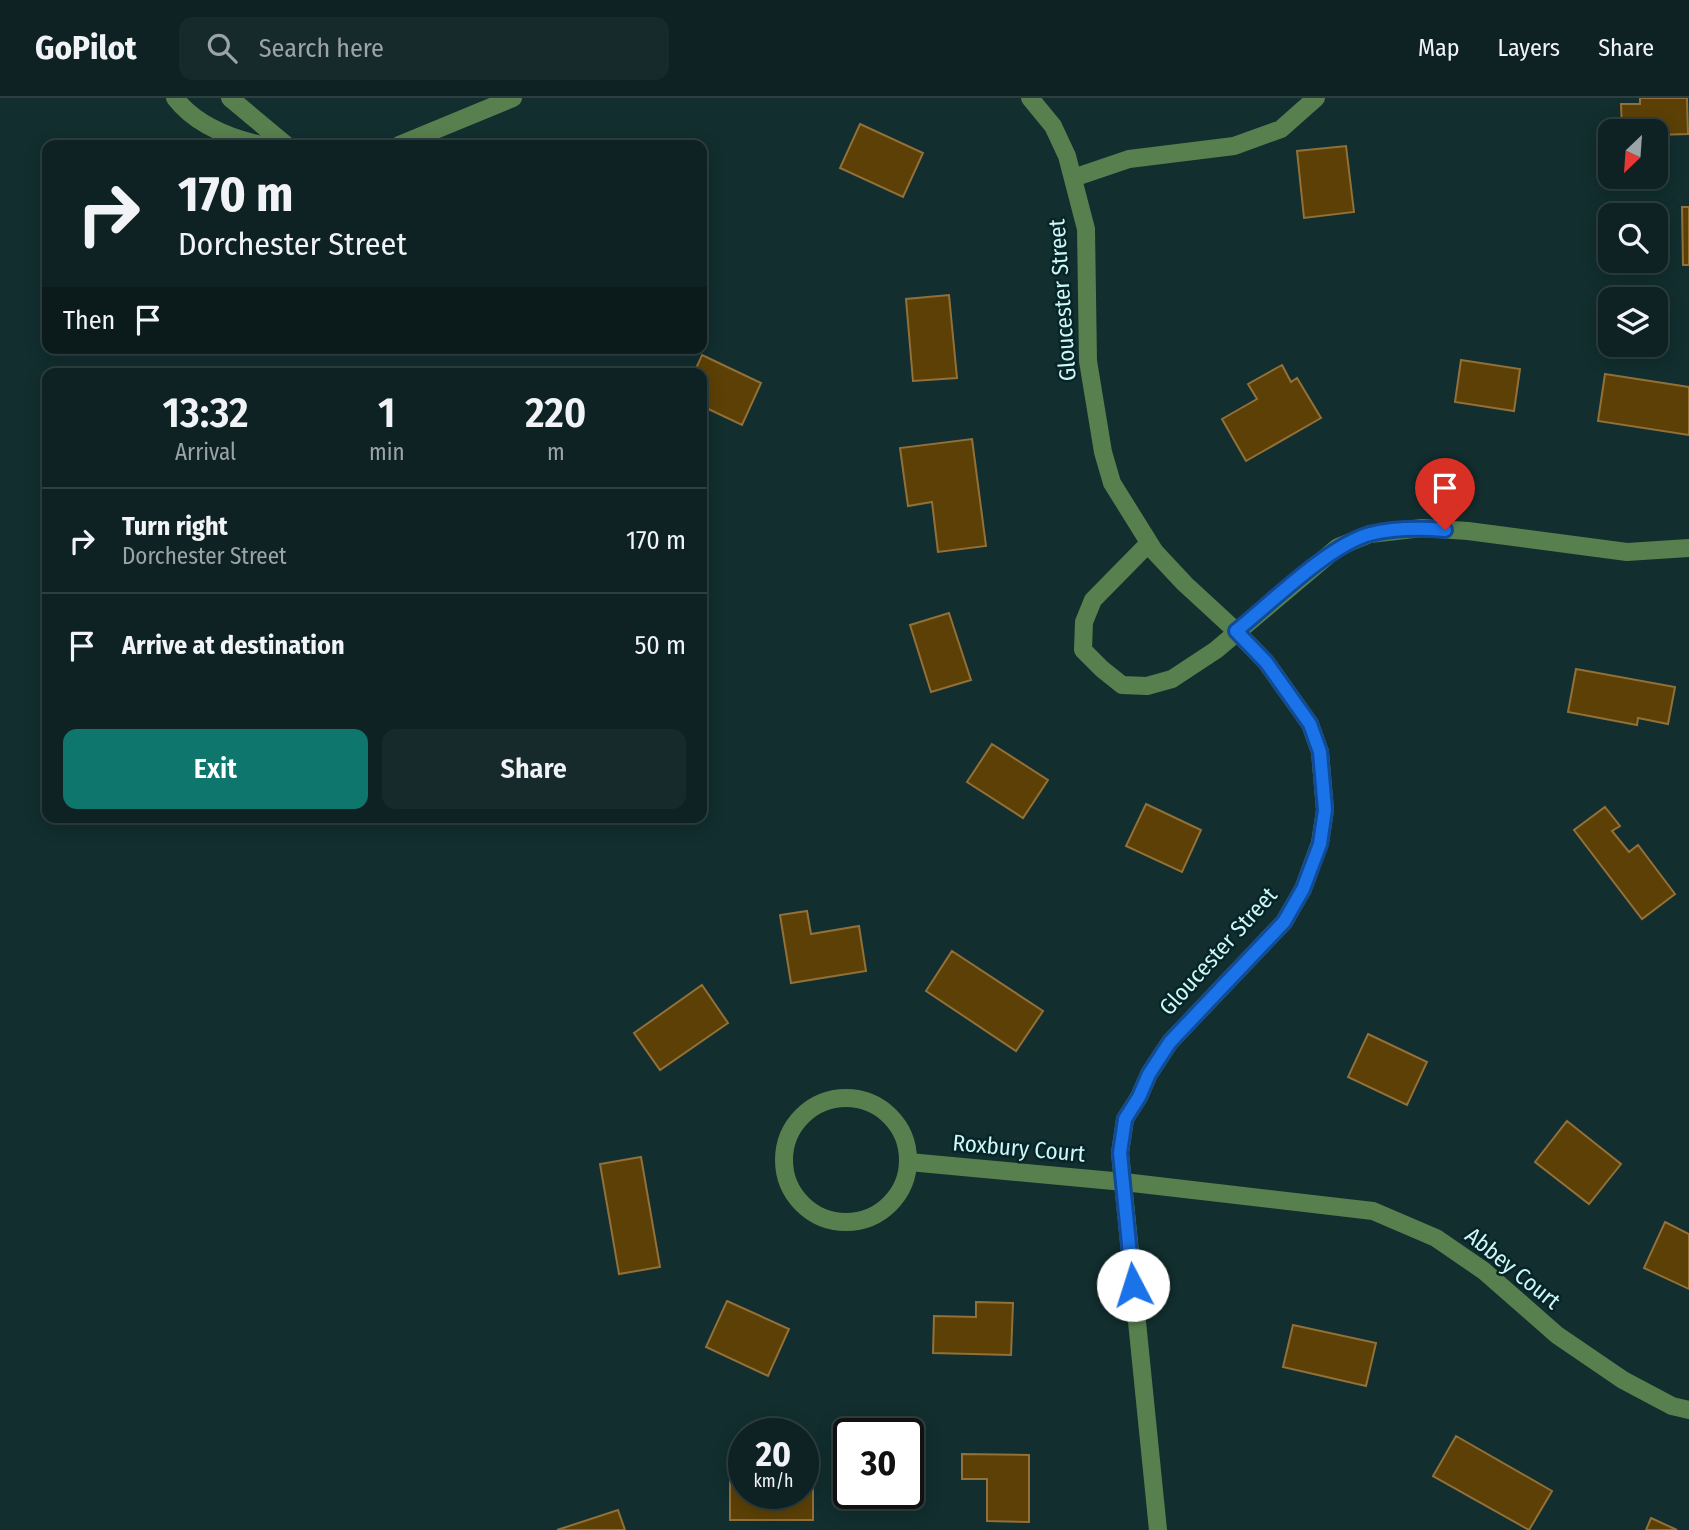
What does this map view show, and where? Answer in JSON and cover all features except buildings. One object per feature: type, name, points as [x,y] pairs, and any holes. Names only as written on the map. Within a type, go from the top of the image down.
[{"type":"street","points":[[175,98],[217,131],[245,140]]},
{"type":"street","points":[[230,98],[280,140]]},
{"type":"street","points":[[411,140],[513,98]]},
{"type":"street","name":"Gloucester Street","points":[[1030,98],[1053,126],[1067,156],[1086,229],[1088,361],[1103,452],[1112,482],[1149,543],[1185,584],[1266,662],[1310,724],[1320,752],[1325,810],[1320,844],[1303,889],[1284,922],[1170,1042],[1125,1119],[1120,1153],[1158,1530]]},
{"type":"street","points":[[1073,178],[1129,159],[1234,146],[1281,130],[1316,98]]},
{"type":"street","points":[[1149,543],[1093,600],[1084,622],[1083,650],[1122,685],[1147,686],[1172,680],[1216,650],[1338,547],[1370,534],[1422,528],[1468,531],[1627,552],[1689,548]]},
{"type":"street","points":[[847,1097],[866,1101],[884,1111],[898,1125],[906,1143],[909,1162],[904,1184],[893,1202],[876,1215],[856,1223],[834,1222],[814,1215],[797,1201],[786,1182],[782,1161],[786,1140],[795,1122],[818,1104],[847,1097]]},
{"type":"street","name":"Roxbury Court","points":[[909,1162],[1124,1182]]},
{"type":"street","name":"Abbey Court","points":[[1124,1182],[1373,1211],[1436,1238],[1484,1271],[1557,1335],[1623,1380],[1672,1406],[1689,1410]]},
{"type":"route","points":[[1133,1285],[1120,1153],[1125,1119],[1170,1042],[1284,922],[1303,889],[1320,844],[1325,810],[1320,752],[1310,724],[1266,662],[1236,631],[1338,547],[1370,534],[1422,528],[1445,530]]}]
